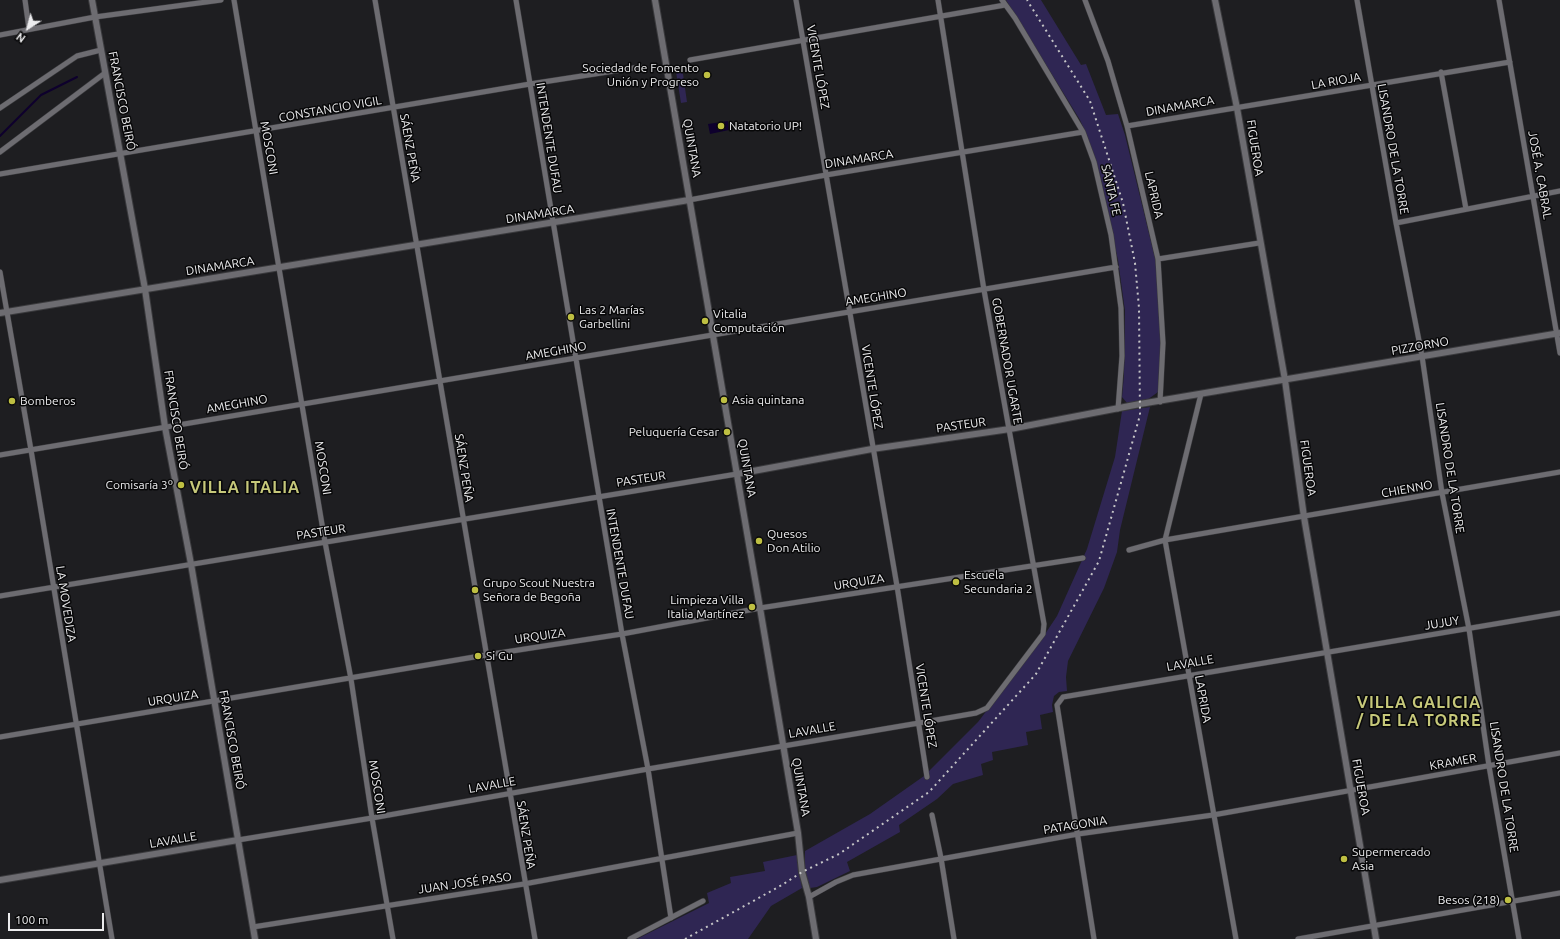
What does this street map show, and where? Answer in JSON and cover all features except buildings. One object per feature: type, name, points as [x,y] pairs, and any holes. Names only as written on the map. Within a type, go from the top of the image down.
[{"type":"street","points":[[25,0],[29,29]]},
{"type":"street","name":"FRANCISCO BEIRÓ","points":[[92,0],[145,289],[165,427],[191,564],[255,939]]},
{"type":"street","points":[[0,35],[95,17],[221,0]]},
{"type":"street","name":"MOSCONI","points":[[234,0],[325,542],[351,679],[372,818],[393,939]]},
{"type":"street","name":"SÁENZ PEÑA","points":[[375,0],[510,793],[524,884],[535,939]]},
{"type":"street","name":"INTENDENTE DUFAU","points":[[516,0],[552,223],[622,634],[648,768],[671,918]]},
{"type":"street","name":"QUINTANA","points":[[655,0],[798,833],[802,872],[809,897],[816,939]]},
{"type":"street","name":"VICENTE LÓPEZ","points":[[796,0],[850,311],[872,449],[897,586],[927,777]]},
{"type":"street","name":"GOBERNADOR UGARTE","points":[[938,0],[984,290],[1044,624],[1043,634],[987,708]]},
{"type":"street","name":"SANTA FE","points":[[1002,0],[1083,132],[1094,162],[1111,236],[1121,308],[1122,340],[1118,409]]},
{"type":"street","name":"LAPRIDA","points":[[1085,0],[1108,61],[1128,126],[1158,259],[1163,343],[1160,402]]},
{"type":"street","name":"FIGUEROA","points":[[1215,0],[1237,108],[1259,243],[1285,380],[1304,517],[1376,939]]},
{"type":"street","name":"LISANDRO DE LA TORRE","points":[[1357,0],[1396,223],[1422,356],[1442,494],[1469,629],[1489,766],[1519,939]]},
{"type":"street","name":"JOSÉ A. CABRAL","points":[[1499,0],[1558,333],[1560,353]]},
{"type":"street","points":[[690,60],[803,39],[1005,5]]},
{"type":"street","points":[[0,108],[77,56],[101,50]]},
{"type":"street","name":"LA RIOJA","points":[[1237,108],[1441,72],[1510,62]]},
{"type":"street","name":"CONSTANCIO VIGIL","points":[[0,174],[256,132],[530,84],[640,67]]},
{"type":"street","points":[[1441,72],[1466,209]]},
{"type":"street","points":[[0,152],[105,73]]},
{"type":"street","name":"DINAMARCA","points":[[1128,126],[1237,108]]},
{"type":"street","name":"DINAMARCA","points":[[0,313],[552,223],[1083,132]]},
{"type":"street","points":[[1396,223],[1533,195],[1560,191]]},
{"type":"street","points":[[1158,259],[1259,243]]},
{"type":"street","name":"AMEGHINO","points":[[0,455],[1116,267]]},
{"type":"street","name":"LA MOVEDIZA","points":[[0,272],[8,312],[112,939]]},
{"type":"street","name":"PIZZORNO","points":[[1285,380],[1558,333]]},
{"type":"street","name":"PASTEUR","points":[[0,596],[737,474],[872,449],[1010,430],[1118,409],[1285,380]]},
{"type":"street","name":"LAPRIDA","points":[[1201,394],[1165,540],[1236,939]]},
{"type":"street","name":"CHIENNO","points":[[1304,517],[1442,494],[1560,472]]},
{"type":"street","points":[[1129,550],[1165,540],[1304,517]]},
{"type":"street","name":"URQUIZA","points":[[0,737],[351,679],[486,654],[622,634],[760,608],[1083,558]]},
{"type":"street","name":"JUJUY","points":[[1327,651],[1560,613]]},
{"type":"street","name":"LAVALLE","points":[[1078,834],[1057,705],[1059,700],[1063,697],[1327,651]]},
{"type":"street","name":"LAVALLE","points":[[0,880],[372,818],[648,768],[919,723],[976,713],[987,708]]},
{"type":"street","name":"KRAMER","points":[[1350,790],[1560,753]]},
{"type":"street","name":"PATAGONIA","points":[[809,897],[836,882],[853,875],[1078,834],[1213,815],[1350,790]]},
{"type":"street","points":[[932,815],[941,858],[954,939]]},
{"type":"street","name":"JUAN JOSÉ PASO","points":[[253,927],[388,904],[524,884],[662,857],[798,833]]},
{"type":"street","points":[[1078,834],[1094,939]]},
{"type":"street","points":[[1298,939],[1560,893]]},
{"type":"street","points":[[630,939],[703,901]]},
{"type":"shaded area","points":[[1006,0],[1041,0],[1081,65],[1086,64],[1106,115],[1118,114],[1125,135],[1156,262],[1161,342],[1158,392],[1147,400],[1127,403],[1122,397],[1124,375],[1125,311],[1118,260],[1095,160],[1087,136],[1080,120]]},
{"type":"shaded area","points":[[682,67],[687,102],[681,103],[676,72],[677,68]]},
{"type":"shaded area","points":[[728,121],[729,130],[710,134],[708,124]]},
{"type":"shaded area","points":[[1150,407],[1120,530],[1117,552],[1104,588],[1068,661],[1066,677],[1067,691],[1059,692],[1054,696],[1052,705],[1053,712],[1040,715],[1042,729],[1026,732],[1028,745],[992,752],[993,760],[981,764],[983,775],[953,784],[937,799],[899,825],[900,832],[847,862],[850,871],[817,887],[810,888],[807,885],[805,875],[805,851],[870,814],[924,776],[978,722],[1045,634],[1057,616],[1087,549],[1115,457],[1122,411]]},
{"type":"shaded area","points":[[797,855],[802,888],[771,906],[748,939],[637,939],[709,903],[707,893],[731,883],[730,877],[765,871],[763,862]]},
{"type":"waterway","points":[[0,136],[41,95],[77,77]]},
{"type":"railway","points":[[685,939],[782,885],[802,872],[839,854],[929,792],[1036,674],[1099,561],[1140,415],[1139,308],[1135,263],[1123,203],[1090,101],[1027,0]]},
{"type":"place","name":"Sociedad de Fomento Unión y Progreso","points":[[707,75]]},
{"type":"place","name":"Natatorio UP!","points":[[721,126]]},
{"type":"place","name":"Las 2 Marías Garbellini","points":[[571,317]]},
{"type":"place","name":"Vitalia Computación","points":[[705,321]]},
{"type":"place","name":"Asia quintana","points":[[724,400]]},
{"type":"place","name":"Bomberos","points":[[12,401]]},
{"type":"place","name":"Peluquería Cesar","points":[[727,432]]},
{"type":"place","name":"Comisaría 3º","points":[[181,485]]},
{"type":"place","name":"Quesos Don Atilio","points":[[759,541]]},
{"type":"place","name":"Escuela Secundaria 2","points":[[956,582]]},
{"type":"place","name":"Grupo Scout Nuestra Señora de Begoña","points":[[475,590]]},
{"type":"place","name":"Limpieza Villa Italia Martínez","points":[[752,607]]},
{"type":"place","name":"Si Gu","points":[[478,656]]},
{"type":"place","name":"Supermercado Asia","points":[[1344,859]]},
{"type":"place","name":"Besos (218)","points":[[1508,900]]},
{"type":"district","name":"VILLA ITALIA","points":[[245,488]]},
{"type":"district","name":"VILLA GALICIA / DE LA TORRE","points":[[1419,712]]}]
